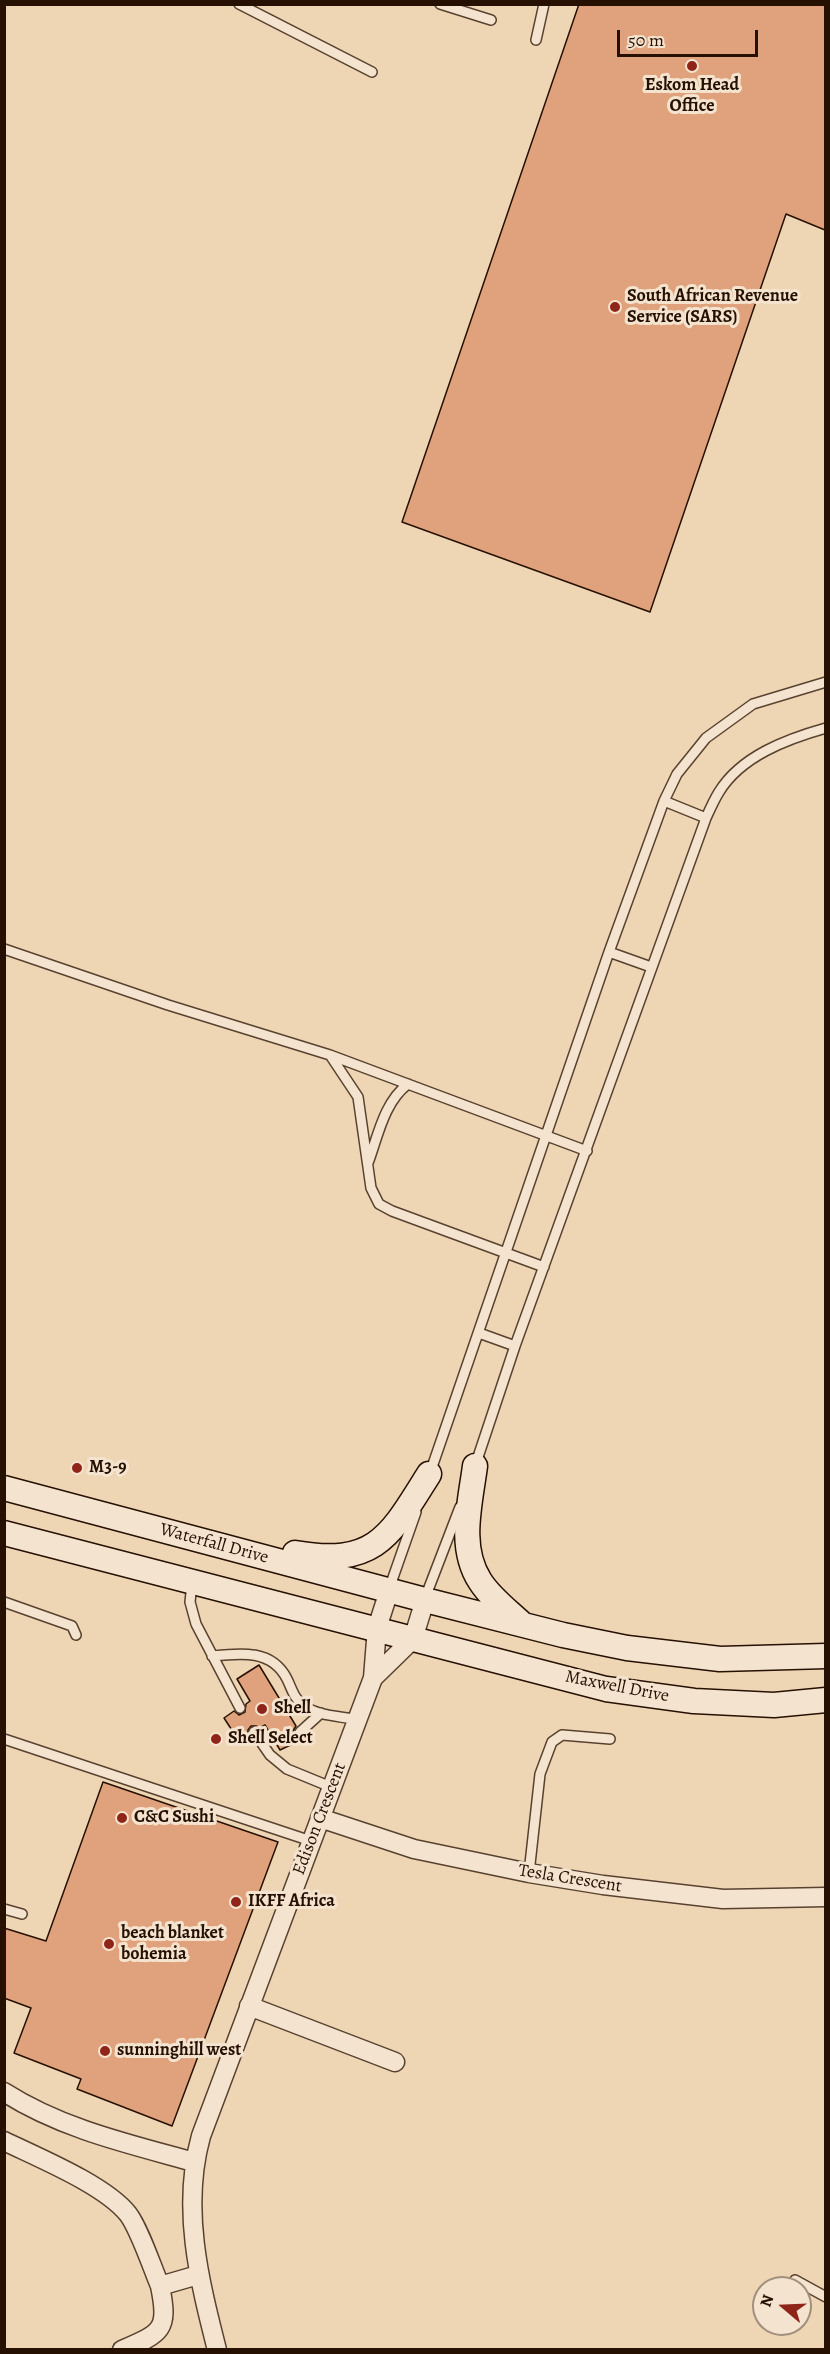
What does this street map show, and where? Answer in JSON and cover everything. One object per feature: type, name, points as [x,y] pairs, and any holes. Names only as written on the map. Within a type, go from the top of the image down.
[{"type":"main road","points":[[475,1466],[467,1527],[467,1546],[472,1563],[481,1582],[493,1598],[523,1625]]},
{"type":"main road","points":[[245,1552],[327,1556],[349,1556],[361,1552],[372,1547],[390,1532],[429,1474]]},
{"type":"main road","name":"Waterfall Drive","points":[[4,1488],[424,1600]]},
{"type":"main road","points":[[8,1537],[413,1638]]},
{"type":"main road","points":[[424,1600],[627,1648],[720,1659],[825,1656]]},
{"type":"main road","name":"Maxwell Drive","points":[[413,1638],[606,1689],[693,1701],[774,1705],[825,1700]]},
{"type":"street","name":"Edison Crescent","points":[[218,2349],[198,2275],[193,2226],[194,2162],[201,2136],[249,2006],[373,1678],[377,1628],[389,1591]]},
{"type":"street","name":"Edison Crescent","points":[[373,1678],[413,1638],[424,1600]]},
{"type":"street","name":"Tesla Crescent","points":[[320,1818],[414,1849],[529,1873],[650,1892],[723,1899],[825,1897]]},
{"type":"street","points":[[249,2006],[395,2062]]},
{"type":"street","points":[[4,2092],[22,2103],[87,2133],[194,2162]]},
{"type":"street","points":[[4,2141],[95,2187],[114,2200],[129,2215],[160,2286],[165,2311],[161,2326],[152,2337],[122,2349]]},
{"type":"street","points":[[160,2286],[198,2275]]},
{"type":"lane","points":[[239,4],[372,72]]},
{"type":"lane","points":[[440,4],[491,20]]},
{"type":"lane","points":[[536,40],[544,4]]},
{"type":"lane","points":[[389,1591],[609,952],[664,801],[677,774],[692,754],[706,738],[727,721],[753,704],[825,682]]},
{"type":"lane","points":[[424,1600],[475,1466],[514,1346],[706,818],[719,790],[742,767],[779,744],[825,728]]},
{"type":"lane","points":[[664,801],[706,818]]},
{"type":"lane","points":[[4,949],[168,1005],[330,1055],[587,1150]]},
{"type":"lane","points":[[609,952],[651,967]]},
{"type":"lane","points":[[330,1055],[358,1097],[371,1188],[379,1204],[392,1211],[544,1267]]},
{"type":"lane","points":[[368,1166],[390,1103],[408,1084]]},
{"type":"lane","points":[[478,1333],[514,1346]]},
{"type":"lane","points":[[193,1582],[190,1602],[196,1624],[240,1708]]},
{"type":"lane","points":[[4,1602],[72,1626],[76,1635]]},
{"type":"lane","points":[[212,1656],[239,1653],[268,1658],[285,1676],[298,1701],[315,1712],[358,1719]]},
{"type":"lane","points":[[300,1732],[321,1713]]},
{"type":"lane","points":[[254,1732],[270,1755],[287,1769],[331,1786]]},
{"type":"lane","points":[[529,1873],[540,1774],[552,1742],[562,1735],[610,1739]]},
{"type":"lane","points":[[4,1739],[311,1841]]},
{"type":"lane","points":[[270,1755],[278,1748]]},
{"type":"lane","points":[[4,1909],[22,1914]]},
{"type":"building","name":"South African Revenue Service (SARS)","points":[[579,4],[825,4],[825,230],[786,214],[650,612],[402,522]]},
{"type":"building","points":[[259,1665],[296,1726],[293,1731],[295,1736],[303,1739],[280,1750],[265,1725],[260,1728],[251,1726],[248,1736],[239,1741],[224,1718],[234,1711],[239,1715],[245,1712],[246,1704],[250,1701],[237,1679]]},
{"type":"building","points":[[103,1782],[278,1842],[172,2126],[77,2089],[81,2079],[14,2053],[31,2008],[4,1998],[4,1928],[46,1941]]},
{"type":"place","name":"Eskom Head Office","points":[[692,66]]},
{"type":"place","name":"South African Revenue Service (SARS)","points":[[615,307]]},
{"type":"place","name":"M3-9","points":[[77,1468]]},
{"type":"place","name":"Shell","points":[[262,1709]]},
{"type":"place","name":"Shell Select","points":[[216,1739]]},
{"type":"place","name":"C&C Sushi","points":[[122,1818]]},
{"type":"place","name":"IKFF Africa","points":[[236,1902]]},
{"type":"place","name":"beach blanket bohemia","points":[[109,1944]]},
{"type":"place","name":"sunninghill west","points":[[105,2051]]}]
